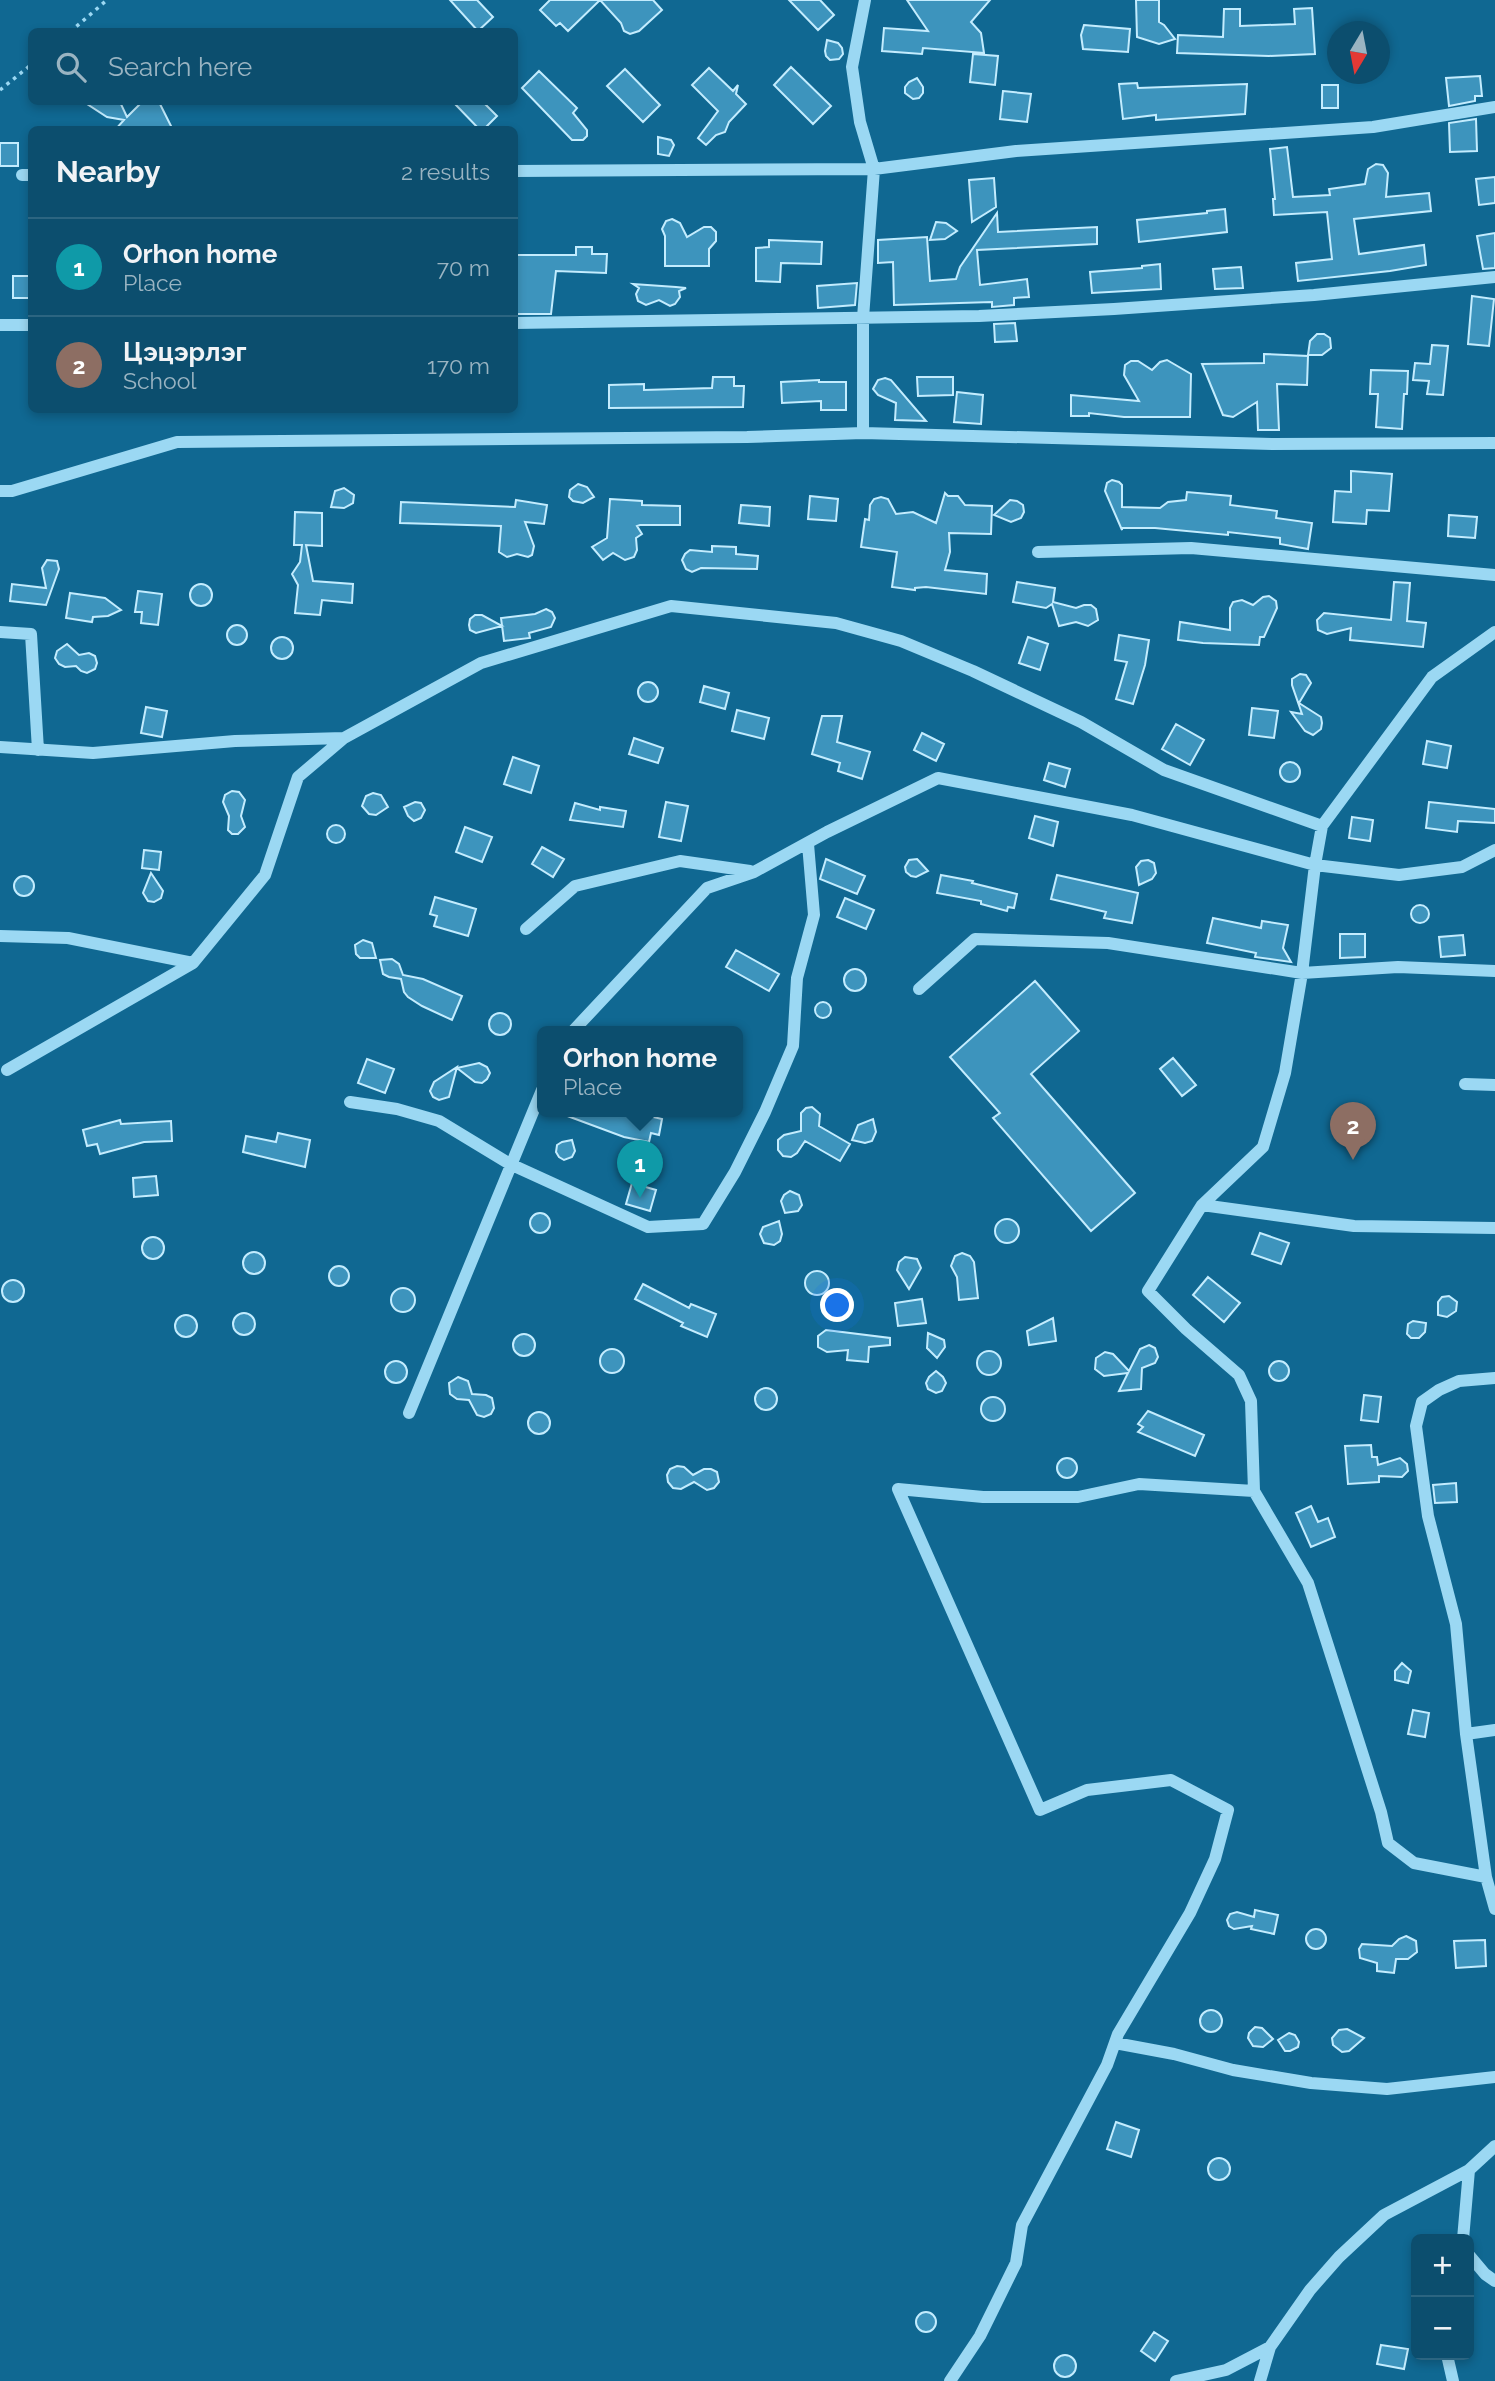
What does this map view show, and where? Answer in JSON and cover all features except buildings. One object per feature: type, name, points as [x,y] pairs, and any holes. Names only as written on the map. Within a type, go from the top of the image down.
[{"type":"street","points":[[863,433],[863,318],[874,169],[860,122],[852,67],[865,0]]},
{"type":"street","points":[[518,171],[874,169],[1016,151],[1373,127],[1495,107]]},
{"type":"street","points":[[518,323],[979,316],[1314,295],[1495,277]]},
{"type":"street","points":[[0,325],[28,325]]},
{"type":"street","points":[[0,491],[12,491],[177,442],[747,438],[863,433],[1273,444],[1495,443]]},
{"type":"street","points":[[1038,552],[1191,548],[1495,575]]},
{"type":"street","points":[[7,1070],[193,964],[265,875],[298,777],[344,738],[481,663],[671,606],[836,623],[901,641],[973,671],[1081,722],[1164,770],[1322,826]]},
{"type":"street","points":[[0,632],[31,634],[38,750]]},
{"type":"street","points":[[1486,1877],[1414,1863],[1388,1843],[1381,1812],[1308,1583],[1254,1491],[1251,1401],[1240,1374],[1186,1329],[1148,1291],[1202,1205],[1262,1147],[1285,1073],[1322,826],[1432,677],[1495,632]]},
{"type":"street","points":[[0,747],[93,753],[235,741],[344,738]]},
{"type":"street","points":[[578,1026],[707,888],[754,872],[938,778],[1132,815],[1315,865],[1399,875],[1462,867],[1495,850]]},
{"type":"street","points":[[350,1102],[397,1109],[439,1121],[510,1164],[648,1227],[703,1224],[765,1112],[793,1046],[797,978],[814,915],[808,844]]},
{"type":"street","points":[[526,929],[575,886],[680,861],[754,872]]},
{"type":"street","points":[[0,936],[68,938],[193,964]]},
{"type":"street","points":[[919,989],[975,939],[1108,943],[1302,973],[1398,967],[1495,971]]},
{"type":"street","points":[[1465,1084],[1495,1085]]},
{"type":"street","points":[[409,1413],[537,1102]]},
{"type":"street","points":[[1202,1205],[1354,1226],[1495,1228]]},
{"type":"street","points":[[1495,1378],[1460,1381],[1439,1390],[1422,1402],[1416,1426],[1428,1516],[1456,1624],[1466,1734],[1486,1877],[1495,1909]]},
{"type":"street","points":[[950,2381],[979,2336],[1016,2263],[1022,2225],[1107,2065],[1115,2043],[1189,1913],[1215,1859],[1228,1810],[1171,1780],[1087,1790],[1040,1810],[898,1489],[997,1497],[1079,1497],[1139,1484],[1254,1491]]},
{"type":"street","points":[[1466,1734],[1495,1730]]},
{"type":"street","points":[[1115,2043],[1174,2054],[1233,2070],[1311,2083],[1387,2089],[1495,2077]]},
{"type":"street","points":[[1260,2381],[1270,2347],[1310,2290],[1339,2257],[1384,2215],[1469,2170],[1495,2146]]},
{"type":"street","points":[[1463,2234],[1469,2170]]},
{"type":"street","points":[[1474,2261],[1495,2281]]},
{"type":"street","points":[[1176,2381],[1226,2370],[1270,2347]]},
{"type":"street","points":[[1448,2360],[1453,2381]]},
{"type":"path","points":[[75,28],[107,0]]},
{"type":"path","points":[[0,90],[28,67]]},
{"type":"place","name":"Цэцэрлэг","points":[[1353,1160]]},
{"type":"place","name":"Orhon home","points":[[640,1198]]}]
